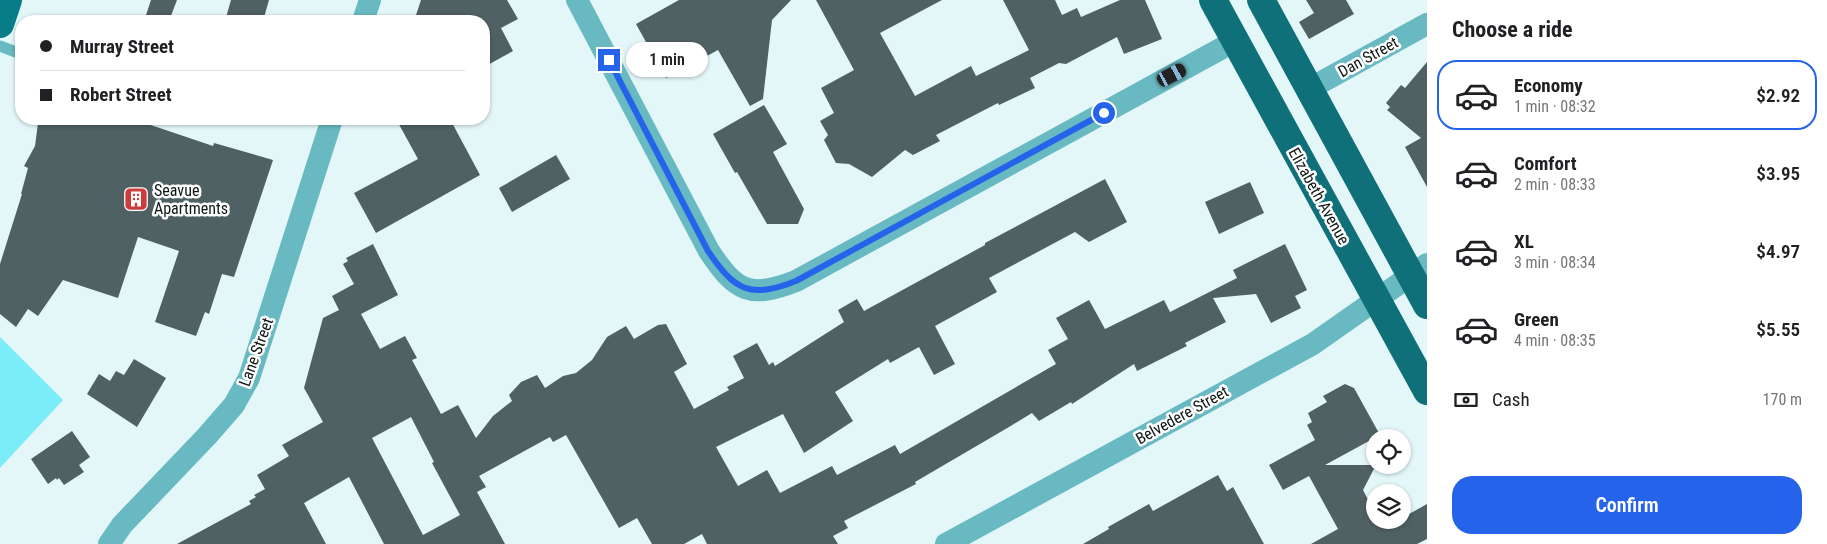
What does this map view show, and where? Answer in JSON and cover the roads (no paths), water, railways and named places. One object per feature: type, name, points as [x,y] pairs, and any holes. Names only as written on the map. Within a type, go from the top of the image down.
[{"type":"highway","name":"Elizabeth Avenue","points":[[1213,0],[1427,391]]},
{"type":"highway","points":[[1261,0],[1309,89],[1419,270],[1427,306]]},
{"type":"main road","points":[[0,24],[8,0]]},
{"type":"street","points":[[365,15],[370,0]]},
{"type":"street","points":[[585,3],[708,251],[719,267],[746,289],[758,292],[775,289],[796,281],[1235,41]]},
{"type":"street","name":"Dan Street","points":[[1309,89],[1427,24]]},
{"type":"street","name":"Lane Street","points":[[109,544],[122,525],[234,405],[249,378],[330,125]]},
{"type":"street","name":"Belvedere Street","points":[[946,544],[1313,344],[1419,270]]},
{"type":"lane","points":[[0,46],[15,52]]},
{"type":"place","name":"Seavue Apartments","points":[[136,199]]}]
